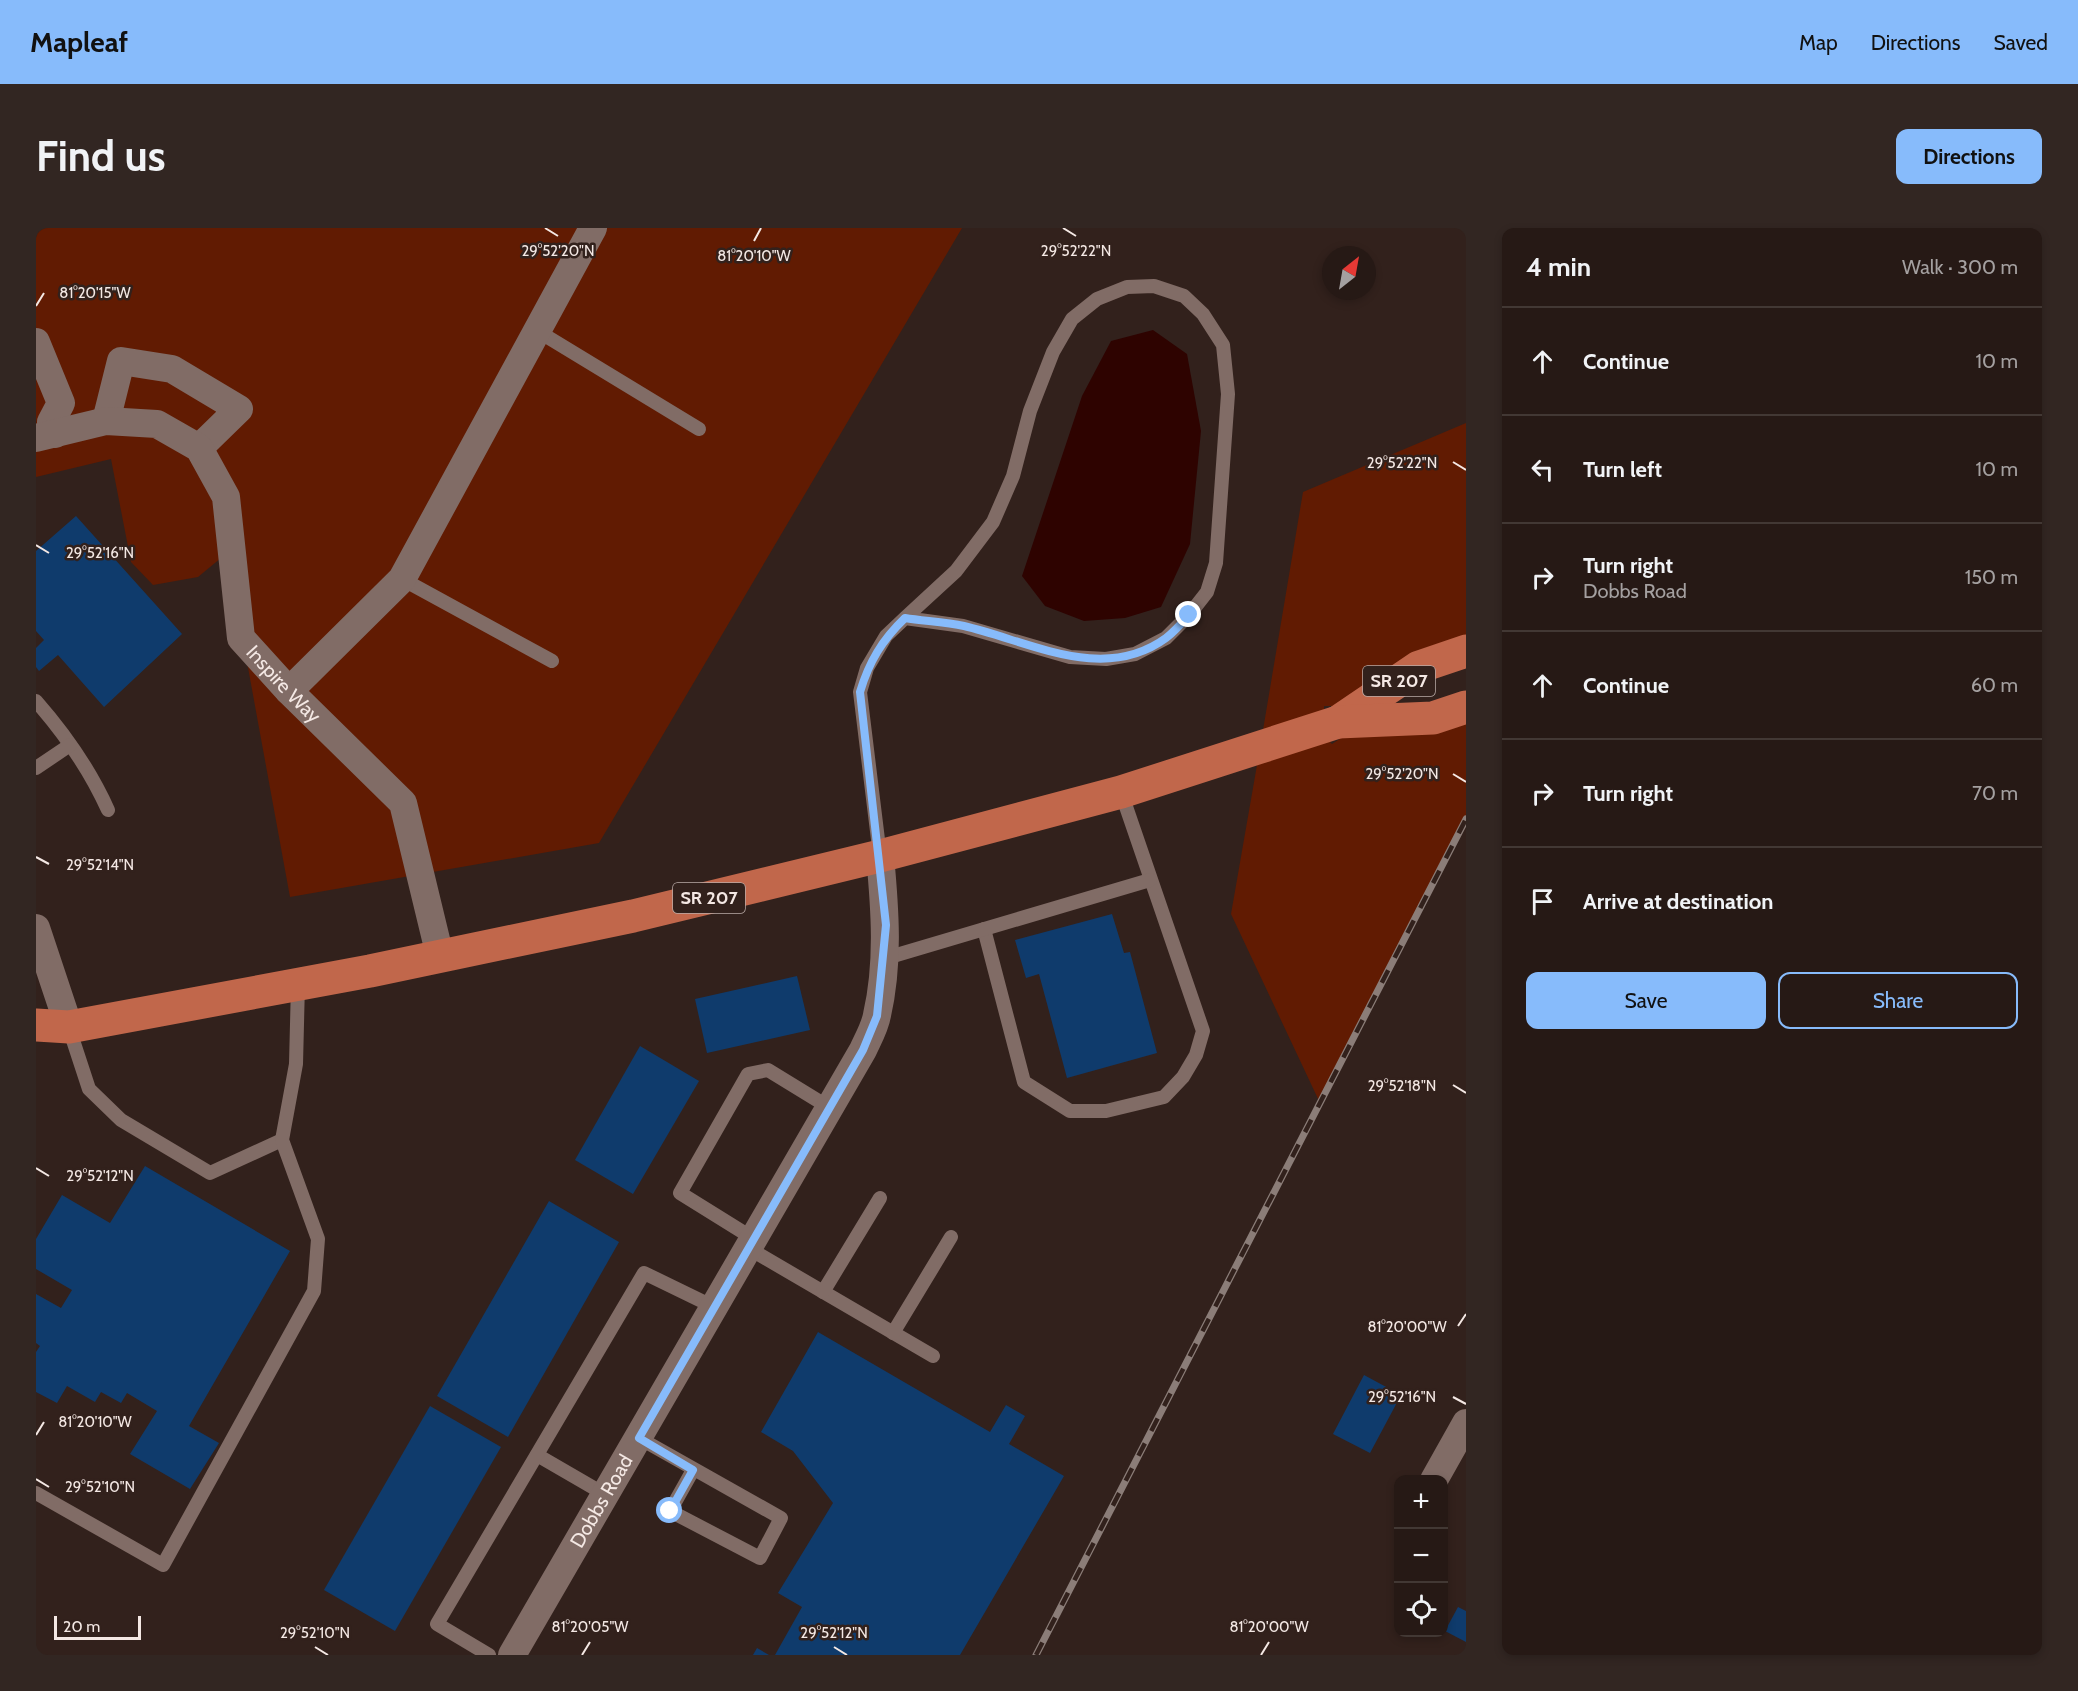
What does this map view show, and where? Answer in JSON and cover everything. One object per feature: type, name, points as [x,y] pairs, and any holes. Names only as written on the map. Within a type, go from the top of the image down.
[{"type":"highway","name":"SR 207","points":[[1338,722],[1419,667],[1466,651]]},
{"type":"highway","name":"SR 207","points":[[36,1026],[69,1027],[298,984],[633,916],[880,856],[1121,792],[1338,722],[1433,718],[1466,706]]},
{"type":"highway","name":"SR 207","points":[[36,1045],[69,1027]]},
{"type":"street","points":[[290,691],[402,579],[593,228]]},
{"type":"street","points":[[36,342],[61,403],[44,428]]},
{"type":"street","points":[[44,428],[106,421],[157,424],[200,448],[239,409],[172,369],[121,361],[106,421]]},
{"type":"street","name":"Inspire Way","points":[[200,448],[226,497],[241,638],[290,691],[403,803],[440,956]]},
{"type":"street","name":"Dobbs Road","points":[[512,1655],[863,1050],[877,1016],[886,925],[880,856]]},
{"type":"street","points":[[36,928],[69,1027]]},
{"type":"street","points":[[1436,1475],[1466,1423]]},
{"type":"lane","points":[[880,856],[860,692],[867,668],[881,644],[905,618],[956,571],[993,522],[1013,476],[1030,411],[1053,352],[1072,319],[1097,299],[1126,287],[1154,286],[1184,296],[1203,314],[1223,345],[1228,394],[1216,563],[1207,592],[1189,615],[1166,638],[1135,654],[1106,659],[1070,657],[963,626],[905,618]]},
{"type":"lane","points":[[536,330],[699,429]]},
{"type":"lane","points":[[402,579],[552,661]]},
{"type":"lane","points":[[36,701],[70,745],[96,785],[108,810]]},
{"type":"lane","points":[[36,768],[70,745]]},
{"type":"lane","points":[[984,929],[1024,1082],[1070,1111],[1106,1111],[1164,1097],[1188,1070],[1196,1055],[1203,1031],[1121,792]]},
{"type":"lane","points":[[883,959],[1150,880]]},
{"type":"lane","points":[[36,1493],[163,1565],[314,1292],[318,1239],[282,1140],[296,1064],[298,984]]},
{"type":"lane","points":[[69,1027],[88,1089],[121,1120],[210,1173],[282,1140]]},
{"type":"lane","points":[[830,1108],[768,1070],[748,1074],[680,1192],[823,1292],[933,1356]]},
{"type":"lane","points":[[823,1292],[880,1198]]},
{"type":"lane","points":[[893,1333],[951,1237]]},
{"type":"lane","points":[[489,1655],[437,1624],[644,1273],[714,1307]]},
{"type":"lane","points":[[639,1438],[781,1518],[760,1558],[670,1511],[693,1470]]},
{"type":"lane","points":[[537,1455],[606,1494]]},
{"type":"shaded area","points":[[36,228],[962,228],[599,843],[290,897],[227,553],[198,577],[153,585],[131,562],[111,459],[36,477]]},
{"type":"shaded area","points":[[1153,330],[1187,354],[1201,431],[1190,544],[1161,607],[1125,618],[1084,621],[1045,606],[1022,576],[1082,396],[1111,341]]},
{"type":"shaded area","points":[[1466,423],[1466,635],[1416,651],[1335,706],[1324,706],[1324,710],[1263,730],[1303,492]]},
{"type":"shaded area","points":[[1466,723],[1466,821],[1320,1103],[1231,914],[1257,765],[1329,741],[1332,744],[1341,738]]},
{"type":"building","points":[[76,516],[182,634],[104,707],[58,655],[39,671],[36,667],[36,648],[44,640],[36,631],[36,551]]},
{"type":"building","points":[[1112,914],[1124,953],[1130,952],[1157,1053],[1067,1078],[1039,974],[1026,978],[1015,940]]},
{"type":"building","points":[[797,976],[810,1030],[707,1053],[695,999]]},
{"type":"building","points":[[640,1046],[699,1081],[633,1194],[575,1160]]},
{"type":"building","points":[[145,1166],[290,1251],[189,1426],[219,1443],[190,1489],[130,1454],[157,1411],[127,1393],[121,1403],[101,1392],[95,1402],[67,1386],[57,1403],[36,1392],[36,1352],[40,1346],[36,1343],[36,1294],[61,1308],[72,1290],[36,1269],[36,1239],[62,1195],[110,1223]]},
{"type":"building","points":[[549,1201],[619,1242],[508,1437],[437,1396]]},
{"type":"building","points":[[818,1332],[990,1432],[1006,1405],[1025,1416],[1009,1444],[1064,1476],[960,1655],[775,1655],[802,1607],[778,1593],[833,1503],[793,1451],[761,1432]]},
{"type":"building","points":[[1364,1375],[1401,1395],[1370,1453],[1333,1434]]},
{"type":"building","points":[[430,1406],[501,1447],[395,1631],[324,1590]]},
{"type":"building","points":[[1458,1607],[1466,1611],[1466,1642],[1448,1633],[1448,1625]]},
{"type":"building","points":[[757,1648],[769,1655],[753,1655]]},
{"type":"railway","points":[[1036,1655],[1466,819]]},
{"type":"route","points":[[670,1511],[693,1470],[639,1438],[863,1050],[877,1016],[886,925],[860,692],[867,668],[886,636],[905,618],[963,626],[1070,657],[1106,659],[1135,654],[1166,638],[1189,615]]}]
